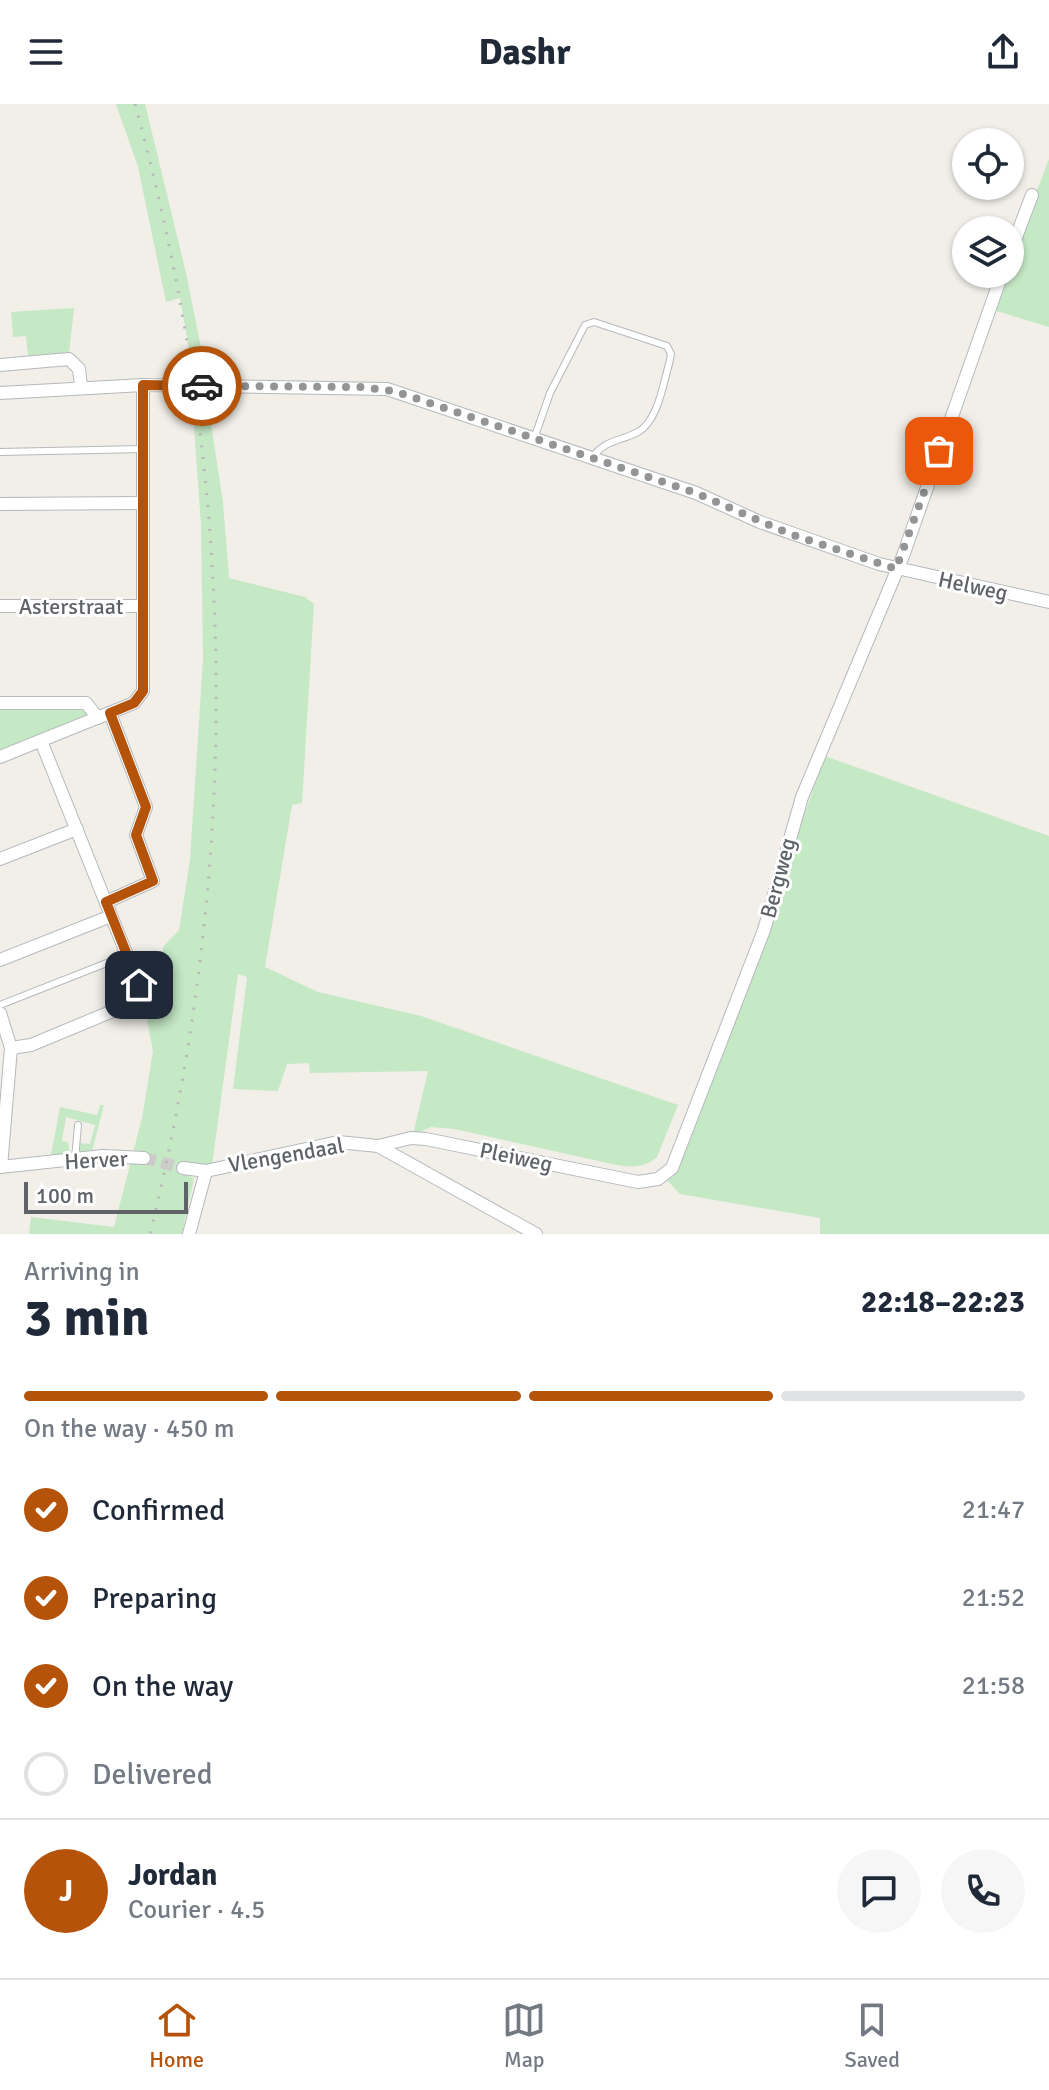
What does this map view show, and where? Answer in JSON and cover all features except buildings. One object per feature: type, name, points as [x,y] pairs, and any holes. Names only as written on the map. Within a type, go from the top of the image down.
[{"type":"street","points":[[1024,216],[1032,195]]},
{"type":"street","name":"Bergweg","points":[[654,1180],[669,1171],[681,1150],[716,1047],[764,930],[802,797],[896,569],[997,288]]},
{"type":"street","points":[[0,365],[69,359],[79,369],[81,386]]},
{"type":"street","points":[[0,757],[134,703],[143,691],[143,385]]},
{"type":"street","name":"Helweg","points":[[0,393],[81,386],[143,385],[387,389],[696,493],[780,530],[896,569],[1049,602]]},
{"type":"street","points":[[0,504],[143,503]]},
{"type":"street","name":"Asterstraat","points":[[0,606],[143,606]]},
{"type":"street","points":[[0,703],[86,703],[104,715],[146,807],[136,835],[153,881],[106,902]]},
{"type":"street","points":[[11,1048],[31,1045],[132,1003],[138,995],[139,985],[41,741]]},
{"type":"street","points":[[0,859],[77,829]]},
{"type":"street","points":[[0,960],[111,916]]},
{"type":"street","points":[[0,1013],[11,1048],[1,1167]]},
{"type":"street","name":"Pleiweg","points":[[378,1146],[423,1138],[630,1181],[654,1180]]},
{"type":"street","name":"Vlengendaal","points":[[206,1171],[338,1142],[378,1146],[536,1234]]},
{"type":"street","name":"Herver","points":[[1,1167],[111,1156],[144,1158]]},
{"type":"street","points":[[183,1168],[206,1171],[189,1234]]},
{"type":"lane","points":[[534,439],[550,393],[585,325],[594,322],[667,346],[669,364],[649,421],[638,432],[606,442],[591,459]]},
{"type":"lane","points":[[0,452],[143,449]]},
{"type":"lane","points":[[0,1005],[127,955]]},
{"type":"lane","points":[[75,1159],[78,1125]]},
{"type":"green space","points":[[116,104],[145,104],[186,273],[208,382],[195,382],[180,298],[166,302],[138,167]]},
{"type":"green space","points":[[1049,159],[1049,327],[993,310],[1000,288],[1024,288],[1024,224]]},
{"type":"green space","points":[[74,308],[69,353],[28,356],[26,336],[13,337],[11,312]]},
{"type":"green space","points":[[197,392],[206,392],[223,502],[229,578],[305,597],[314,604],[302,803],[292,805],[265,967],[318,992],[421,1016],[678,1105],[657,1157],[652,1161],[638,1166],[617,1165],[454,1129],[431,1127],[413,1135],[428,1071],[310,1073],[309,1063],[287,1064],[278,1091],[233,1089],[247,977],[238,974],[212,1165],[190,1167],[188,1176],[194,1178],[182,1234],[29,1234],[31,1217],[114,1227],[142,1118],[153,1051],[143,1000],[164,946],[179,930],[190,860],[203,659],[201,524],[192,399]]},
{"type":"green space","points":[[79,706],[91,714],[0,752],[0,707]]},
{"type":"green space","points":[[825,756],[1049,836],[1049,1234],[820,1234],[820,1218],[680,1194],[665,1178],[683,1157]]},
{"type":"green space","points":[[100,1105],[104,1105],[92,1151],[79,1153],[80,1143],[90,1144],[95,1125],[66,1117],[62,1141],[68,1142],[70,1155],[51,1155],[60,1107],[97,1115]]},
{"type":"tunnel","points":[[144,1158],[183,1168]]},
{"type":"railway","points":[[135,104],[169,245],[194,386],[210,527],[216,668],[213,809],[201,950],[180,1092],[150,1234]]},
{"type":"way so far","points":[[202,386],[361,387],[394,391],[696,493],[790,534],[896,569],[939,451]]},
{"type":"route","points":[[139,985],[106,902],[153,881],[136,835],[146,807],[110,713],[134,703],[143,691],[143,385],[202,386]]}]
